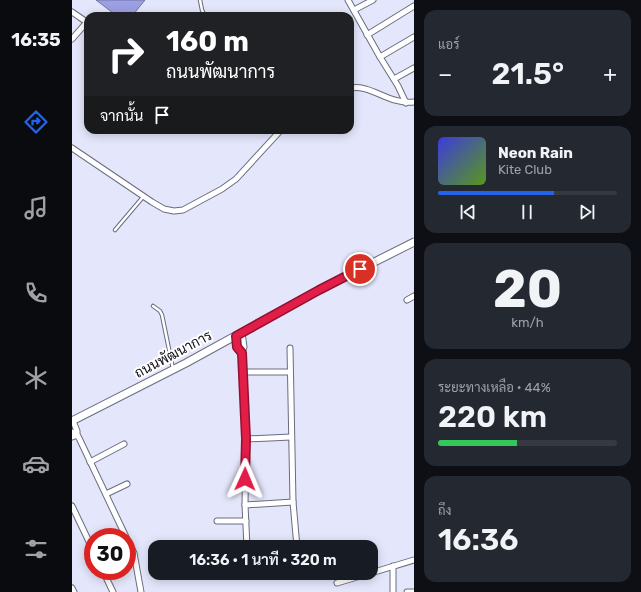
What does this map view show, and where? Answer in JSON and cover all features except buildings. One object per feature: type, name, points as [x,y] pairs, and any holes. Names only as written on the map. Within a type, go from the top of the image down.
[{"type":"street","points":[[348,0],[394,79],[406,103]]},
{"type":"street","points":[[354,10],[372,0]]},
{"type":"street","points":[[367,35],[414,6]]},
{"type":"street","points":[[72,12],[84,20]]},
{"type":"street","points":[[72,39],[84,25]]},
{"type":"street","points":[[380,57],[414,37]]},
{"type":"street","points":[[394,79],[414,68]]},
{"type":"street","points":[[354,87],[370,90],[391,100],[406,103],[414,102]]},
{"type":"street","points":[[72,148],[164,209],[174,211],[183,210],[236,180],[277,134]]},
{"type":"street","name":"ถนนพัฒนาการ","points":[[73,421],[239,334],[319,290],[414,242]]},
{"type":"street","points":[[407,300],[414,296]]},
{"type":"street","points":[[239,334],[237,347],[242,353],[246,439],[245,505],[247,540]]},
{"type":"street","points":[[290,348],[293,502],[296,540]]},
{"type":"street","points":[[242,372],[290,372]]},
{"type":"street","points":[[73,421],[77,431],[74,435],[90,462],[122,528]]},
{"type":"street","points":[[246,439],[291,437]]},
{"type":"street","points":[[90,462],[124,444]]},
{"type":"street","points":[[106,494],[127,484]]},
{"type":"street","points":[[245,505],[293,502]]},
{"type":"street","points":[[72,506],[84,531]]},
{"type":"street","points":[[217,521],[246,521]]},
{"type":"street","points":[[378,571],[414,560]]},
{"type":"street","points":[[136,564],[141,592]]},
{"type":"street","points":[[393,566],[393,592]]},
{"type":"street","points":[[107,580],[113,592]]},
{"type":"street","points":[[337,583],[347,580]]},
{"type":"street","points":[[72,588],[74,592]]},
{"type":"street","points":[[407,592],[414,592]]},
{"type":"lane","points":[[200,0],[203,12]]},
{"type":"lane","points":[[115,230],[143,196]]},
{"type":"lane","points":[[153,306],[160,311],[162,315],[173,369]]},
{"type":"water","points":[[96,0],[145,0],[135,12],[112,12]]},
{"type":"route","points":[[245,479],[246,439],[242,353],[237,347],[236,336],[360,269]]}]
